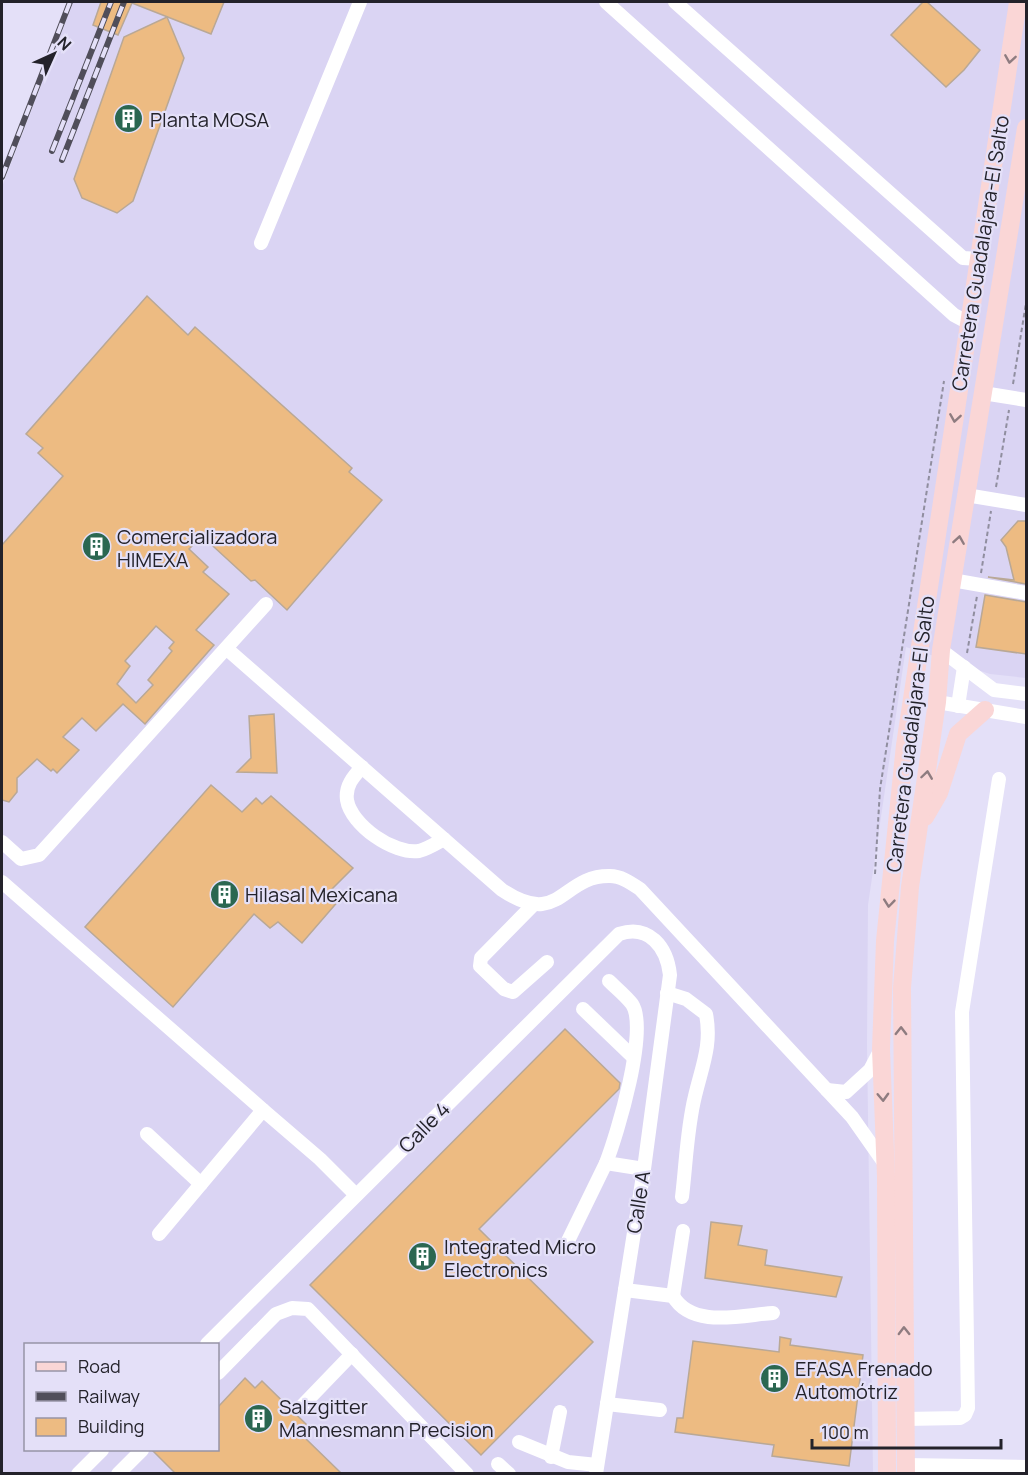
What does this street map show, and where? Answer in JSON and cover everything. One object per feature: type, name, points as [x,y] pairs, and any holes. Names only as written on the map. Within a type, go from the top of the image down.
[{"type":"main road","name":"Carretera Guadalajara-El Salto","points":[[887,1473],[885,1164],[881,1049],[885,941],[904,745],[1018,2]]},
{"type":"main road","name":"Carretera Guadalajara-El Salto","points":[[906,1469],[902,1000],[905,927],[937,702],[941,650],[1026,128]]},
{"type":"main road","points":[[920,827],[939,793],[958,734],[986,710]]},
{"type":"street","points":[[261,243],[360,2]]},
{"type":"street","points":[[606,2],[954,315],[969,323]]},
{"type":"street","points":[[675,2],[963,258],[979,259]]},
{"type":"street","points":[[983,393],[1026,400]]},
{"type":"street","points":[[966,495],[1026,505]]},
{"type":"street","points":[[952,580],[1026,593]]},
{"type":"street","points":[[2,842],[21,859],[39,855],[266,604]]},
{"type":"street","points":[[227,649],[502,890],[520,902],[534,904],[555,902],[591,880],[609,876],[624,879],[640,889],[852,1117],[885,1164]]},
{"type":"street","points":[[941,650],[994,690],[1026,694]]},
{"type":"street","points":[[958,706],[964,668]]},
{"type":"street","points":[[937,702],[1026,717]]},
{"type":"street","points":[[362,767],[349,783],[347,801],[366,830],[397,850],[418,851],[444,839]]},
{"type":"street","points":[[905,1419],[960,1418],[965,1415],[968,1408],[962,1012],[999,779]]},
{"type":"street","points":[[2,882],[320,1159],[356,1195]]},
{"type":"street","points":[[534,904],[480,958],[480,966],[504,989],[513,992],[547,962]]},
{"type":"street","name":"Calle 4","points":[[208,1343],[619,934],[629,930],[650,935]]},
{"type":"street","name":"Calle A","points":[[597,1469],[644,1169],[667,993],[669,963],[661,947],[650,935]]},
{"type":"street","points":[[566,1245],[606,1163],[620,1127],[632,1073],[637,1017],[632,1005],[609,981]]},
{"type":"street","points":[[667,993],[686,999],[706,1014],[709,1032],[708,1052],[694,1097],[682,1197]]},
{"type":"street","points":[[584,1009],[632,1056]]},
{"type":"street","points":[[827,1090],[846,1092],[870,1070],[881,1049]]},
{"type":"street","points":[[159,1234],[263,1110]]},
{"type":"street","points":[[147,1134],[201,1184]]},
{"type":"street","points":[[606,1163],[644,1169]]},
{"type":"street","points":[[673,1296],[683,1231]]},
{"type":"street","points":[[625,1290],[673,1296],[685,1311],[704,1317],[773,1313]]},
{"type":"street","points":[[219,1372],[276,1314],[292,1308],[308,1309],[467,1473]]},
{"type":"street","points":[[300,1408],[352,1354]]},
{"type":"street","points":[[607,1404],[660,1410]]},
{"type":"street","points":[[551,1457],[560,1412]]},
{"type":"street","points":[[519,1442],[551,1457],[597,1469]]},
{"type":"street","points":[[78,1473],[100,1451]]},
{"type":"street","points":[[118,1473],[140,1451]]},
{"type":"street","points":[[498,1464],[509,1473]]},
{"type":"street","points":[[906,1469],[990,1470],[1026,1467]]},
{"type":"path","points":[[964,668],[1026,303]]},
{"type":"shaded area","points":[[73,2],[1026,2],[1026,678],[990,674],[906,647],[868,905],[867,1044],[873,1473],[2,1473],[2,187]]},
{"type":"building","points":[[101,2],[224,2],[211,34],[132,3],[118,35],[93,25]]},
{"type":"building","points":[[923,2],[927,2],[980,50],[946,87],[891,35]]},
{"type":"building","name":"Planta MOSA","points":[[167,17],[184,58],[133,201],[117,213],[82,198],[74,179],[124,37]]},
{"type":"building","name":"Comercializadora HIMEXA","points":[[147,296],[188,335],[195,327],[352,468],[349,472],[382,500],[287,610],[202,536],[189,549],[208,567],[203,572],[229,594],[196,630],[214,645],[145,724],[123,704],[96,731],[82,718],[63,737],[79,750],[57,773],[53,769],[51,771],[37,759],[17,778],[17,792],[9,802],[2,800],[2,545],[63,476],[38,453],[43,448],[26,434]],"holes":[[[156,626],[174,642],[169,648],[172,651],[148,680],[153,685],[136,703],[117,684],[130,666],[125,661]]]},
{"type":"building","points":[[1018,521],[1026,521],[1026,584],[988,577],[1014,580],[1006,547],[1001,540]]},
{"type":"building","points":[[985,595],[1026,602],[1026,654],[976,647]]},
{"type":"building","points":[[274,714],[277,773],[237,772],[251,758],[249,716]]},
{"type":"building","name":"Hilasal Mexicana","points":[[211,785],[242,812],[256,798],[262,804],[271,796],[353,868],[331,890],[340,899],[302,943],[278,922],[270,928],[254,914],[173,1007],[85,927]]},
{"type":"building","name":"Integrated Micro Electronics","points":[[565,1029],[620,1083],[619,1089],[479,1229],[593,1342],[481,1455],[310,1285]]},
{"type":"building","points":[[711,1222],[742,1226],[738,1245],[767,1250],[765,1265],[842,1277],[836,1297],[705,1278]]},
{"type":"building","name":"EFASA Frenado Automótriz","points":[[780,1337],[791,1339],[790,1345],[863,1355],[849,1466],[772,1456],[774,1445],[675,1432],[677,1418],[683,1418],[693,1341],[779,1352]]},
{"type":"building","name":"Salzgitter Mannesmann Precision","points":[[245,1378],[255,1388],[262,1381],[311,1429],[303,1436],[341,1473],[175,1473],[153,1451],[219,1451],[219,1406]]},
{"type":"railway","points":[[2,177],[70,2]]},
{"type":"railway","points":[[52,151],[111,2]]},
{"type":"railway","points":[[62,160],[124,2]]},
{"type":"place","name":"Planta MOSA","points":[[129,119]]},
{"type":"place","name":"Comercializadora HIMEXA","points":[[96,547]]},
{"type":"place","name":"Hilasal Mexicana","points":[[224,894]]},
{"type":"place","name":"Integrated Micro Electronics","points":[[423,1257]]},
{"type":"place","name":"EFASA Frenado Automótriz","points":[[774,1379]]},
{"type":"place","name":"Salzgitter Mannesmann Precision","points":[[258,1418]]}]
